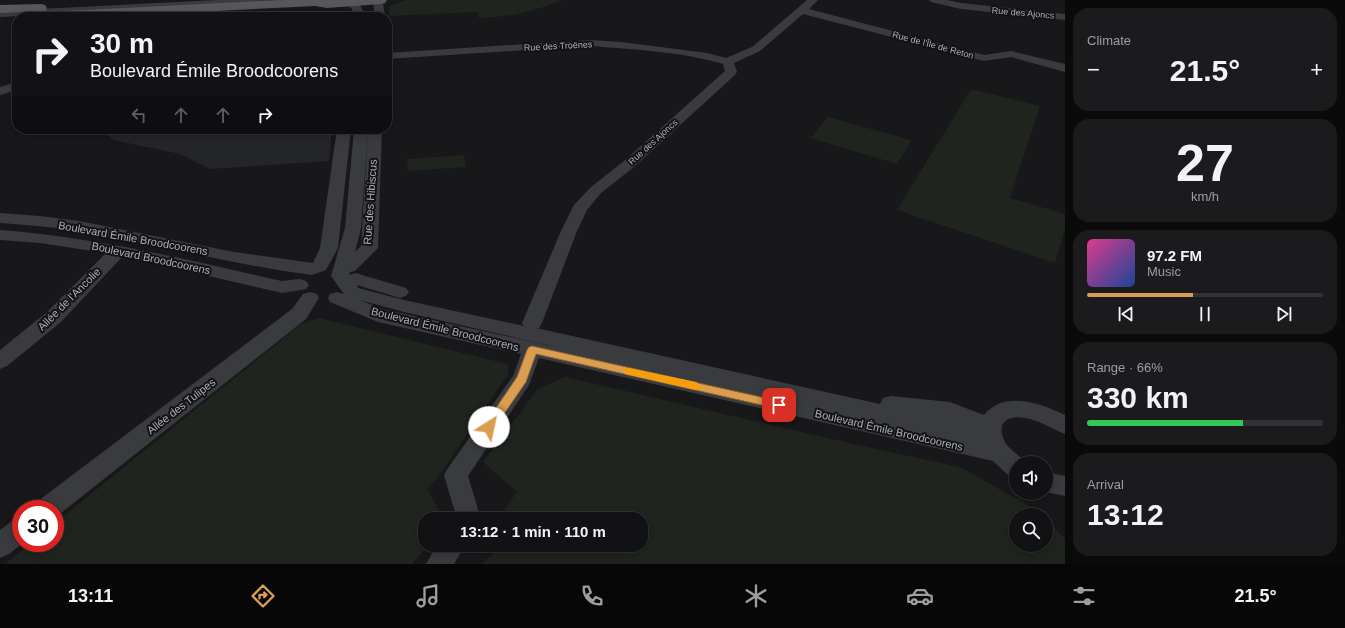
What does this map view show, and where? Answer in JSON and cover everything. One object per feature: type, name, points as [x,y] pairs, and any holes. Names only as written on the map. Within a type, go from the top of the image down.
[{"type":"main road","points":[[0,9],[201,0]]},
{"type":"main road","points":[[151,12],[314,1],[327,4],[373,2]]},
{"type":"main road","points":[[0,18],[12,17]]},
{"type":"street","points":[[39,12],[275,0]]},
{"type":"street","points":[[727,62],[756,49],[813,0]]},
{"type":"street","name":"Rue des Ajoncs","points":[[934,0],[961,6],[996,10],[1044,10],[1065,17]]},
{"type":"street","points":[[373,2],[378,2],[379,12]]},
{"type":"street","points":[[350,3],[354,3],[358,12]]},
{"type":"street","name":"Rue de l'Île de Reton","points":[[801,10],[984,58],[1011,54],[1065,68]]},
{"type":"street","points":[[0,14],[12,13]]},
{"type":"street","name":"Rue des Troënes","points":[[392,56],[590,43],[620,45],[707,56],[727,62]]},
{"type":"street","name":"Rue des Ajoncs","points":[[532,323],[569,231],[580,208],[596,190],[629,164],[731,72],[727,62]]},
{"type":"street","points":[[0,91],[12,87]]},
{"type":"street","points":[[316,268],[329,248],[343,134]]},
{"type":"street","name":"Rue des Hibiscus","points":[[347,280],[348,247],[353,228],[361,134]]},
{"type":"street","name":"Rue des Hibiscus","points":[[347,280],[369,248],[375,134]]},
{"type":"street","name":"Boulevard Émile Broodcoorens","points":[[0,218],[83,227],[272,266],[316,268],[335,264],[378,315],[532,350],[993,440]]},
{"type":"street","name":"Boulevard Broodcoorens","points":[[0,235],[40,238],[118,250],[305,291],[318,300],[347,280]]},
{"type":"street","name":"Allée de l'Ancolie","points":[[0,361],[54,317],[118,250]]},
{"type":"street","name":"Allée des Tulipes","points":[[59,500],[299,314],[305,291],[306,274],[316,268]]},
{"type":"street","points":[[347,280],[894,404],[950,411],[993,440],[1009,459]]},
{"type":"street","points":[[347,280],[352,292],[404,306],[956,429],[993,440]]},
{"type":"street","points":[[467,512],[456,475],[522,379],[532,350]]},
{"type":"street","points":[[993,440],[994,416],[1005,410],[1022,409],[1042,414],[1065,425]]},
{"type":"street","points":[[0,546],[12,536]]},
{"type":"street","points":[[438,564],[447,552]]},
{"type":"shaded area","points":[[406,0],[562,0],[531,11],[511,15],[479,18],[477,12],[392,16],[392,12],[389,12],[389,6]]},
{"type":"shaded area","points":[[971,89],[1040,106],[1010,198],[1065,214],[1065,229],[1055,263],[897,210]]},
{"type":"shaded area","points":[[828,117],[912,140],[897,164],[811,138]]},
{"type":"shaded area","points":[[107,134],[332,134],[329,161],[210,169],[180,154],[113,140]]},
{"type":"shaded area","points":[[464,155],[466,167],[408,171],[407,159]]},
{"type":"shaded area","points":[[319,318],[508,364],[508,374],[436,480],[427,489],[440,512],[418,512],[418,552],[422,552],[412,564],[5,564],[20,552],[64,552],[64,516],[301,324]]},
{"type":"shaded area","points":[[565,377],[853,444],[960,467],[1009,494],[1009,500],[1019,500],[1033,508],[1009,508],[1009,552],[1053,552],[1053,526],[1065,539],[1065,564],[482,564],[494,552],[648,552],[648,512],[502,512],[517,492],[483,462],[538,389]]},
{"type":"slow traffic","points":[[629,371],[696,386]]},
{"type":"route","points":[[489,427],[522,379],[529,363],[532,350],[779,405]]}]
